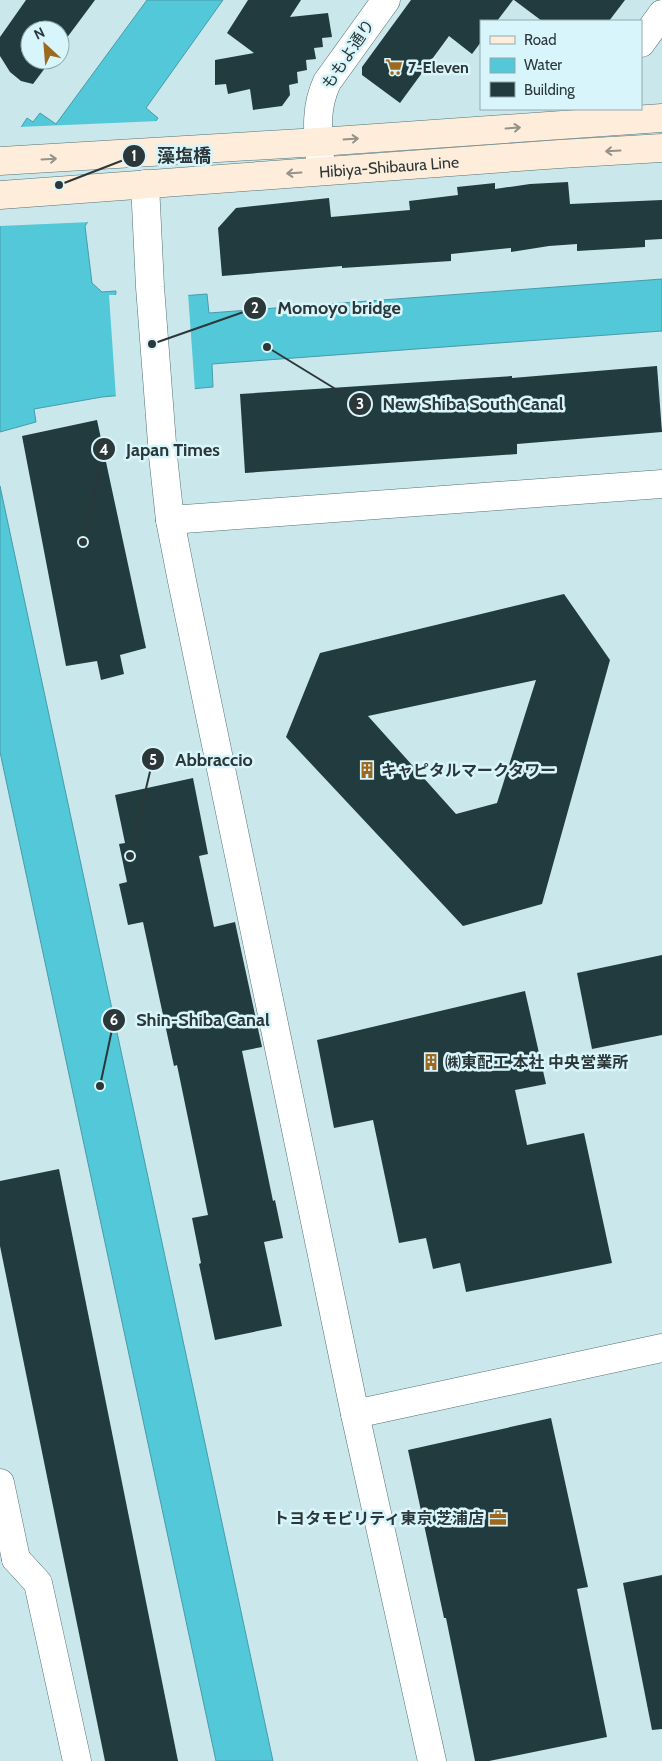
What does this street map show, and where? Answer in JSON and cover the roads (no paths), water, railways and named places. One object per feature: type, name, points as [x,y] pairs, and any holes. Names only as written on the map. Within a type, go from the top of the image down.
[{"type":"main road","name":"Hibiya-Shibaura Line","points":[[0,161],[319,142],[589,116],[662,118]]},
{"type":"main road","name":"Hibiya-Shibaura Line","points":[[0,194],[662,148]]},
{"type":"street","name":"ももよ通り","points":[[321,171],[317,112],[321,94],[326,82],[386,0]]},
{"type":"street","points":[[642,42],[662,14]]},
{"type":"street","points":[[560,154],[589,116]]},
{"type":"street","points":[[145,184],[158,401],[170,520],[355,1414],[432,1761]]},
{"type":"street","points":[[170,520],[662,484]]},
{"type":"street","points":[[355,1414],[662,1348]]},
{"type":"street","points":[[0,1483],[16,1559],[38,1584],[77,1761]]},
{"type":"water","points":[[147,0],[223,0],[146,108],[158,118],[85,226],[92,283],[102,292],[116,291],[115,301],[207,294],[209,313],[662,279],[662,331],[212,364],[213,387],[102,397],[34,409],[36,422],[0,432],[0,160],[27,118],[33,122],[40,113],[56,124]]},
{"type":"water","points":[[0,486],[273,1761],[216,1761],[0,752]]},
{"type":"place","name":"7-Eleven","points":[[394,67]]},
{"type":"place","name":"藻塩橋","points":[[59,185]]},
{"type":"place","name":"Momoyo bridge","points":[[152,344]]},
{"type":"place","name":"New Shiba South Canal","points":[[267,347]]},
{"type":"place","name":"Japan Times","points":[[83,542]]},
{"type":"place","name":"キャピタルマークタワー","points":[[367,770]]},
{"type":"place","name":"Abbraccio","points":[[130,856]]},
{"type":"place","name":"㈱東配工 本社 中央営業所","points":[[431,1062]]},
{"type":"place","name":"Shin-Shiba Canal","points":[[100,1086]]},
{"type":"place","name":"トヨタモビリティ東京 芝浦店","points":[[498,1518]]}]
